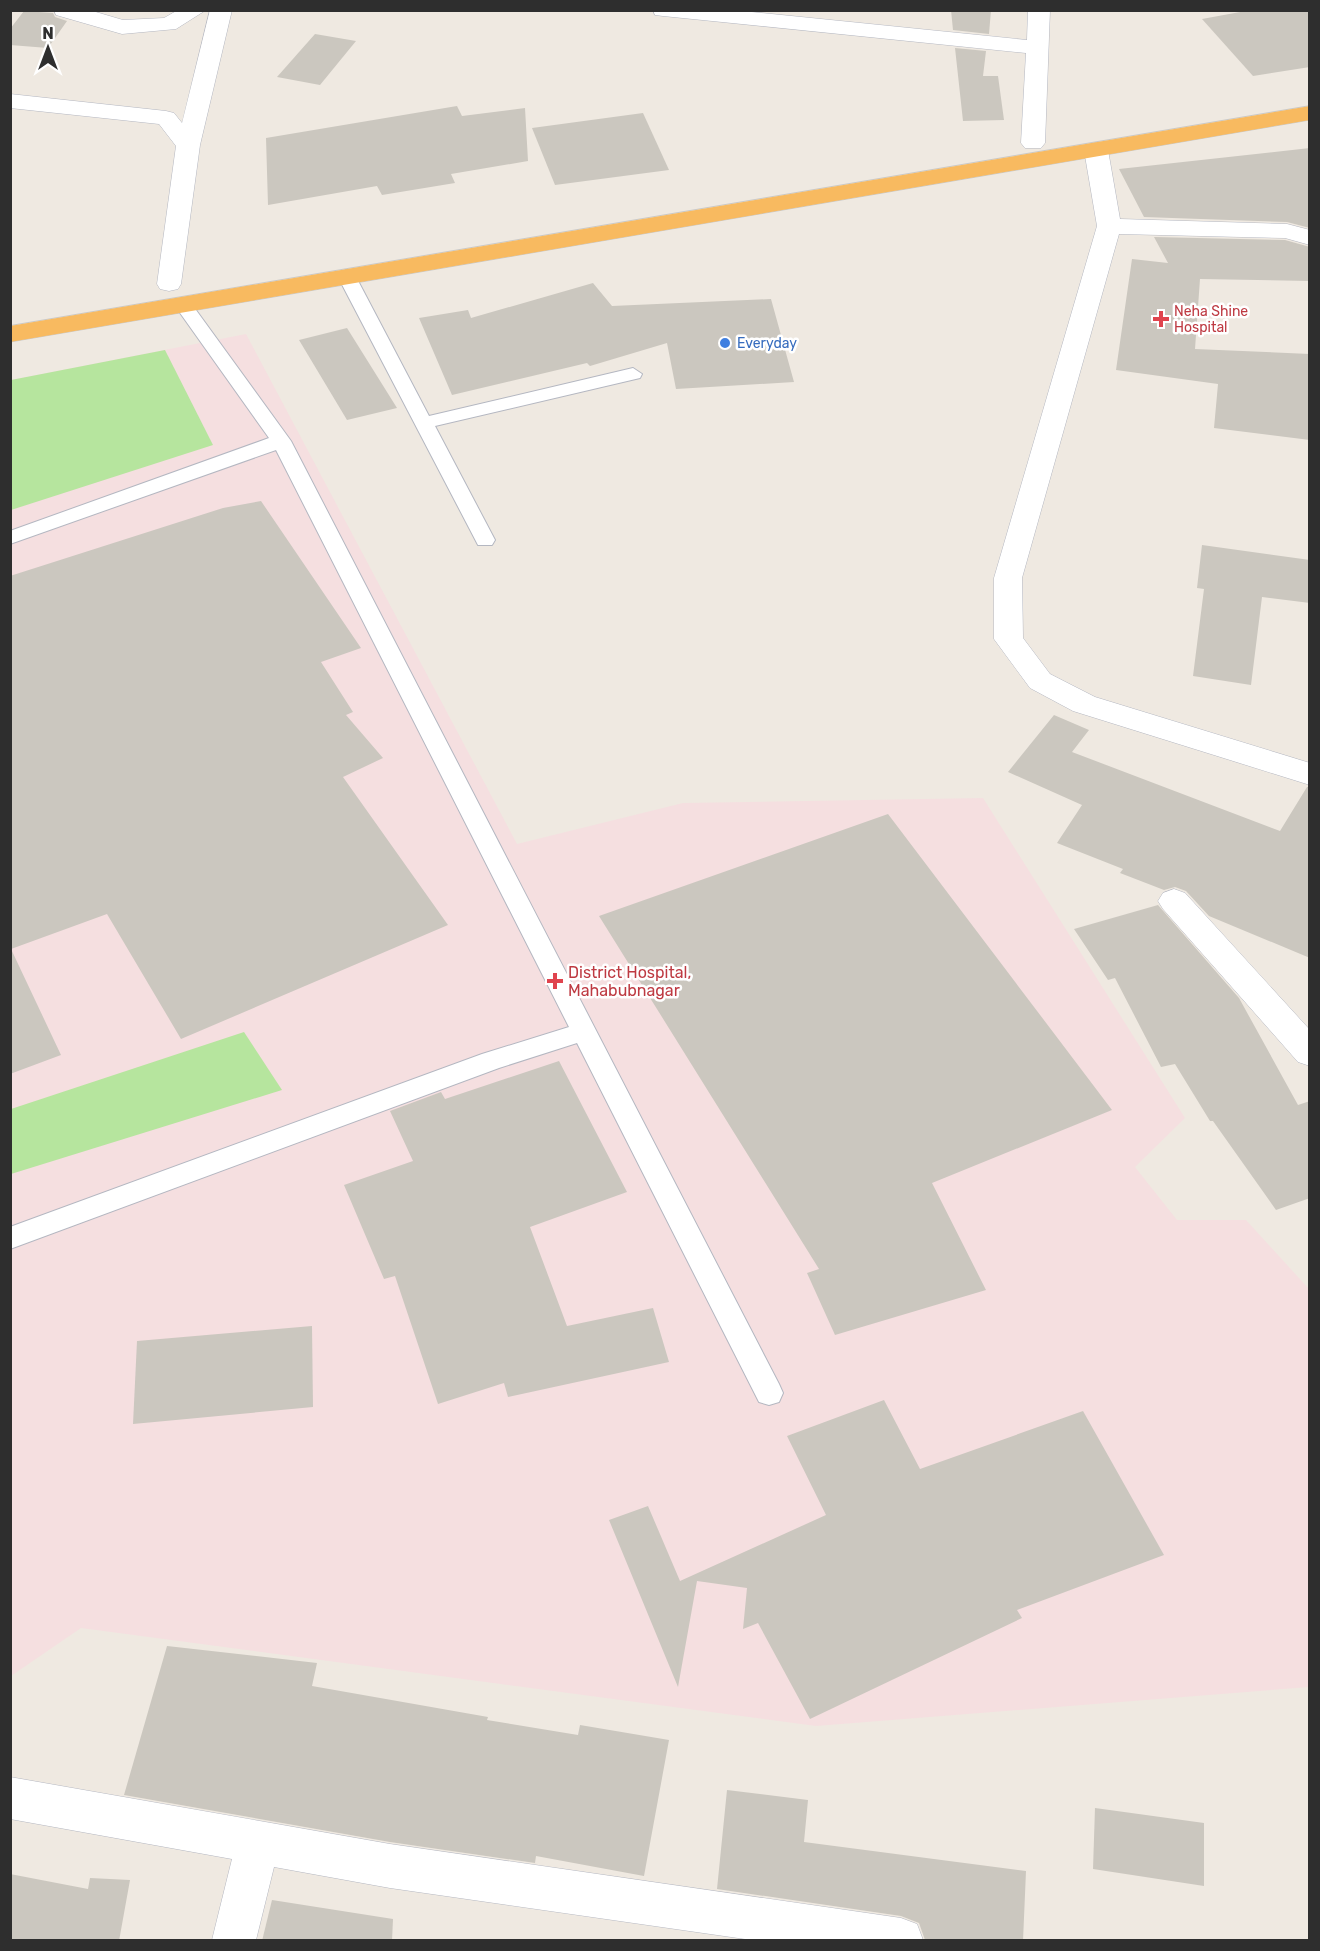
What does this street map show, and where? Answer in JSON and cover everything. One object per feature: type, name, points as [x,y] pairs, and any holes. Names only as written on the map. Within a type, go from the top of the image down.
[{"type":"highway","points":[[10,334],[176,294],[500,240],[1033,143],[1310,97]]},
{"type":"highway","points":[[10,312],[346,275],[500,240],[1096,150],[1310,113]]},
{"type":"street","points":[[64,10],[122,27],[168,24],[196,10]]},
{"type":"street","points":[[176,294],[188,145],[221,10]]},
{"type":"street","points":[[663,10],[1039,48]]},
{"type":"street","points":[[1033,143],[1040,10]]},
{"type":"street","points":[[10,101],[166,118],[188,145]]},
{"type":"street","points":[[1096,150],[1109,226],[1008,578],[1010,639],[1040,681],[1084,704],[1310,774]]},
{"type":"street","points":[[1109,226],[1287,231],[1310,238]]},
{"type":"street","points":[[1174,901],[1310,1053]]},
{"type":"street","points":[[10,1798],[401,1868],[902,1941]]},
{"type":"street","points":[[234,1941],[258,1842]]},
{"type":"lane","points":[[346,275],[485,540]]},
{"type":"lane","points":[[176,294],[281,441],[769,1393]]},
{"type":"lane","points":[[423,423],[633,374]]},
{"type":"lane","points":[[10,538],[281,441]]},
{"type":"lane","points":[[10,1238],[491,1061],[582,1032]]},
{"type":"shaded area","name":"District Hospital, Mahabubnagar","points":[[246,334],[517,844],[683,803],[983,798],[1185,1118],[1135,1167],[1177,1220],[1246,1220],[1309,1289],[1309,1687],[816,1726],[81,1628],[11,1676],[11,380]]},
{"type":"green space","points":[[165,350],[213,445],[11,510],[11,380]]},
{"type":"green space","points":[[244,1032],[282,1090],[11,1174],[11,1109]]},
{"type":"building","points":[[951,10],[991,10],[989,34],[953,30]]},
{"type":"building","points":[[1251,10],[1310,10],[1310,67],[1253,76],[1202,19]]},
{"type":"building","points":[[24,11],[53,13],[55,17],[67,21],[48,48],[10,45],[10,29]]},
{"type":"building","points":[[315,34],[356,41],[320,85],[277,77]]},
{"type":"building","points":[[955,48],[986,51],[983,76],[998,76],[1004,120],[963,121]]},
{"type":"building","points":[[457,106],[462,116],[525,108],[528,161],[451,174],[455,183],[382,195],[377,186],[268,205],[266,138]]},
{"type":"building","points":[[643,113],[669,170],[555,185],[532,128]]},
{"type":"building","points":[[1310,148],[1310,228],[1287,222],[1144,217],[1119,169]]},
{"type":"building","points":[[1154,237],[1285,240],[1310,247],[1310,281],[1200,279],[1195,349],[1310,354],[1310,440],[1214,428],[1218,384],[1116,370],[1132,259],[1168,263]]},
{"type":"building","points":[[593,283],[612,306],[771,299],[794,382],[676,389],[667,343],[590,366],[587,363],[452,395],[419,318],[468,310],[471,318]]},
{"type":"building","points":[[347,328],[397,408],[347,420],[299,340]]},
{"type":"building","points":[[261,501],[361,648],[321,662],[353,712],[346,715],[383,758],[343,777],[448,925],[181,1039],[107,914],[11,949],[61,1055],[10,1074],[10,576],[223,508]]},
{"type":"building","points":[[1202,545],[1310,560],[1310,603],[1262,597],[1251,685],[1193,676],[1204,589],[1197,588]]},
{"type":"building","points":[[1054,715],[1089,730],[1072,752],[1280,831],[1307,787],[1310,787],[1310,958],[1209,916],[1186,891],[1175,887],[1164,890],[1120,873],[1123,869],[1057,843],[1082,805],[1008,772]]},
{"type":"building","points":[[888,814],[1112,1110],[932,1183],[986,1290],[835,1335],[807,1273],[819,1269],[599,916]]},
{"type":"building","points":[[1158,905],[1239,998],[1298,1105],[1310,1101],[1310,1198],[1276,1210],[1213,1121],[1210,1121],[1175,1064],[1161,1067],[1115,978],[1108,980],[1074,929]]},
{"type":"building","points":[[559,1061],[627,1192],[530,1227],[567,1326],[653,1308],[669,1362],[508,1397],[504,1383],[438,1404],[395,1276],[384,1279],[344,1185],[413,1161],[390,1111],[441,1092],[445,1099]]},
{"type":"building","points":[[312,1326],[313,1407],[133,1424],[137,1341]]},
{"type":"building","points":[[884,1400],[920,1469],[1083,1411],[1164,1555],[1017,1610],[1022,1618],[810,1719],[758,1623],[743,1629],[747,1588],[697,1581],[678,1687],[609,1520],[648,1506],[680,1581],[826,1515],[787,1436]]},
{"type":"building","points":[[167,1646],[317,1663],[312,1686],[488,1717],[487,1720],[578,1735],[580,1725],[669,1740],[644,1876],[536,1856],[535,1863],[390,1842],[124,1795]]},
{"type":"building","points":[[727,1790],[808,1800],[804,1842],[1026,1871],[1023,1941],[925,1940],[919,1923],[901,1916],[717,1889]]},
{"type":"building","points":[[1095,1808],[1204,1823],[1204,1886],[1093,1869]]},
{"type":"building","points":[[10,1874],[88,1889],[90,1878],[130,1880],[119,1941],[10,1941]]},
{"type":"building","points":[[272,1900],[393,1919],[392,1941],[262,1941]]},
{"type":"place","name":"Neha Shine Hospital","points":[[1161,319]]},
{"type":"place","name":"Everyday","points":[[725,343]]},
{"type":"place","name":"District Hospital, Mahabubnagar","points":[[555,981]]}]
